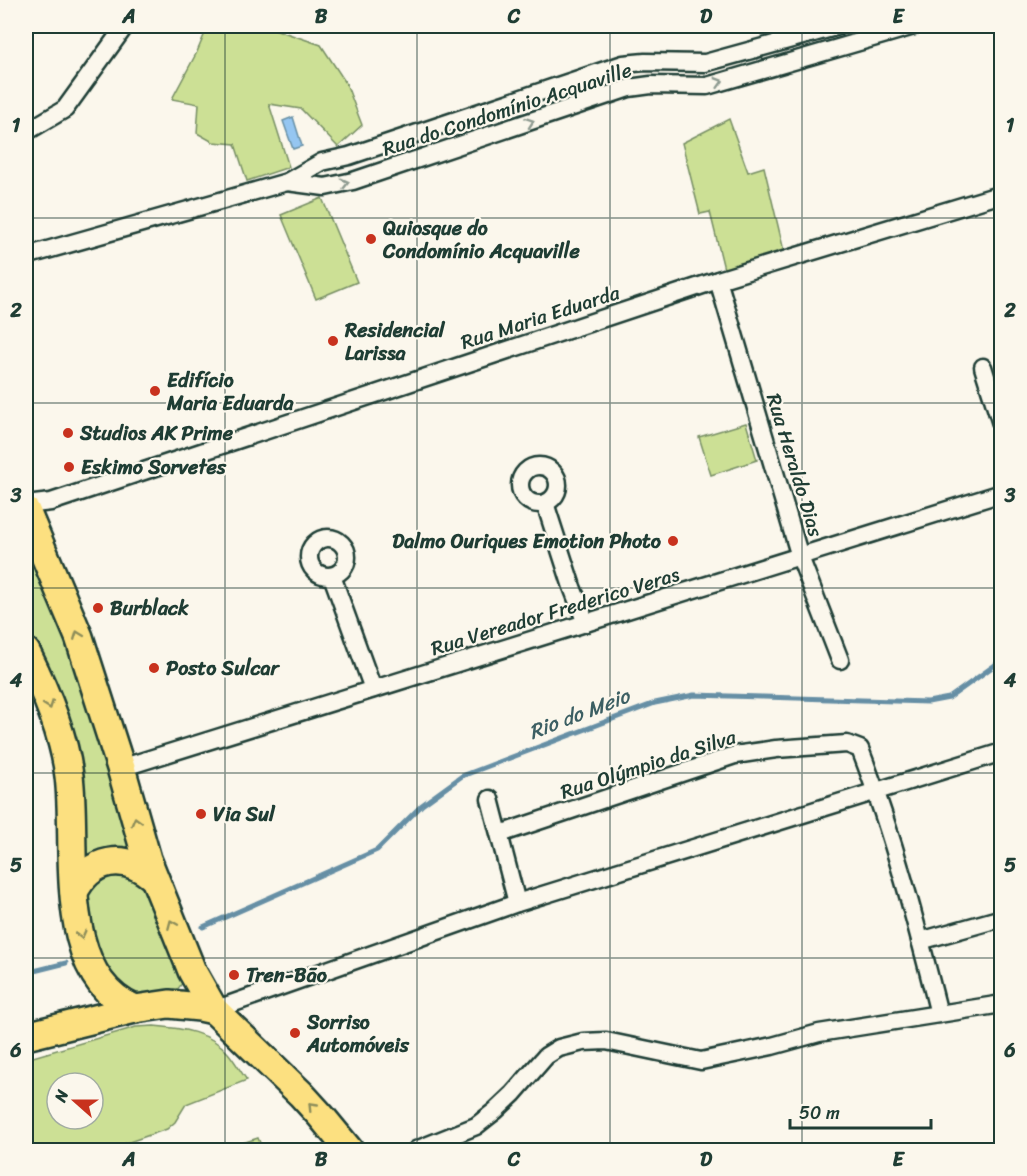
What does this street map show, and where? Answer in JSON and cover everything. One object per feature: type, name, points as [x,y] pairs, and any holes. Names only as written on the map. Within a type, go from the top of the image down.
[{"type":"main road","points":[[26,511],[79,637],[153,877],[192,971],[214,1010],[301,1094],[350,1150]]},
{"type":"main road","points":[[26,652],[59,733],[69,775],[74,892],[82,942],[96,977],[114,998],[135,1009]]},
{"type":"main road","points":[[74,892],[86,874],[104,864],[125,862],[135,865],[153,877]]},
{"type":"main road","points":[[169,1004],[187,984],[192,971]]},
{"type":"main road","points":[[37,1033],[88,998],[95,987],[96,977]]},
{"type":"main road","points":[[37,1033],[135,1009],[169,1004],[214,1010]]},
{"type":"street","points":[[26,132],[64,109],[125,26]]},
{"type":"street","name":"Rua do Condomínio Acquaville","points":[[26,256],[287,182],[322,162],[349,156],[623,64],[705,63],[839,26]]},
{"type":"street","name":"Rua do Condomínio Acquaville","points":[[287,182],[325,188],[353,181],[629,88],[651,85],[707,86],[914,26]]},
{"type":"street","points":[[800,36],[807,56]]},
{"type":"street","points":[[623,64],[629,88]]},
{"type":"street","points":[[493,109],[501,132]]},
{"type":"street","name":"Rua Maria Eduarda","points":[[26,505],[51,502],[718,280],[1002,194]]},
{"type":"street","name":"Rua Heraldo Dias","points":[[718,280],[800,557],[840,660]]},
{"type":"street","points":[[983,367],[1002,427]]},
{"type":"street","name":"Rua Vereador Frederico Veras","points":[[121,768],[1002,493]]},
{"type":"street","points":[[545,503],[586,623]]},
{"type":"street","points":[[332,576],[373,689]]},
{"type":"street","name":"Rua Olýmpio da Silva","points":[[500,834],[735,755],[797,747],[847,744],[860,750],[875,792]]},
{"type":"street","points":[[214,1010],[517,903],[1002,752]]},
{"type":"street","points":[[875,792],[920,940],[939,1014]]},
{"type":"street","points":[[490,799],[517,903]]},
{"type":"street","points":[[920,940],[1002,918]]},
{"type":"street","points":[[416,1150],[476,1126],[495,1112],[513,1094],[546,1056],[559,1048],[575,1044],[606,1041],[701,1061],[760,1049],[819,1033],[1002,1004]]},
{"type":"green space","points":[[208,26],[269,26],[321,45],[346,83],[362,125],[338,147],[301,109],[269,104],[289,167],[247,181],[235,144],[213,142],[197,133],[199,104],[172,99]]},
{"type":"green space","points":[[729,119],[748,172],[764,167],[784,251],[724,269],[710,212],[700,214],[682,143]]},
{"type":"green space","points":[[322,198],[357,282],[316,299],[281,215]]},
{"type":"green space","points":[[746,423],[757,460],[711,475],[699,437]]},
{"type":"green space","points":[[38,551],[142,863],[78,876],[76,783],[26,641],[26,556]]},
{"type":"green space","points":[[136,870],[186,977],[171,995],[136,1005],[98,970],[84,881]]},
{"type":"green space","points":[[154,1026],[194,1032],[213,1040],[228,1053],[247,1080],[186,1104],[175,1122],[167,1129],[106,1150],[26,1150],[26,1059],[136,1027]]},
{"type":"green space","points":[[258,1138],[263,1150],[221,1150]]},
{"type":"water","points":[[293,117],[302,146],[293,149],[283,121]]},
{"type":"waterway","name":"Rio do Meio","points":[[203,927],[377,850],[422,805],[462,776],[655,703],[694,695],[928,702],[949,698],[1002,660]]},
{"type":"waterway","name":"Rio do Meio","points":[[26,973],[66,963]]},
{"type":"place","name":"Quiosque do Condomínio Acquaville","points":[[371,239]]},
{"type":"place","name":"Residencial Larissa","points":[[333,341]]},
{"type":"place","name":"Edifício Maria Eduarda","points":[[155,391]]},
{"type":"place","name":"Studios AK Prime","points":[[68,433]]},
{"type":"place","name":"Eskimo Sorvetes","points":[[69,467]]},
{"type":"place","name":"Dalmo Ouriques Emotion Photo","points":[[673,541]]},
{"type":"place","name":"Burblack","points":[[98,608]]},
{"type":"place","name":"Posto Sulcar","points":[[154,668]]},
{"type":"place","name":"Via Sul","points":[[201,814]]},
{"type":"place","name":"Tren-Bão","points":[[234,975]]},
{"type":"place","name":"Sorriso Automóveis","points":[[295,1033]]}]
